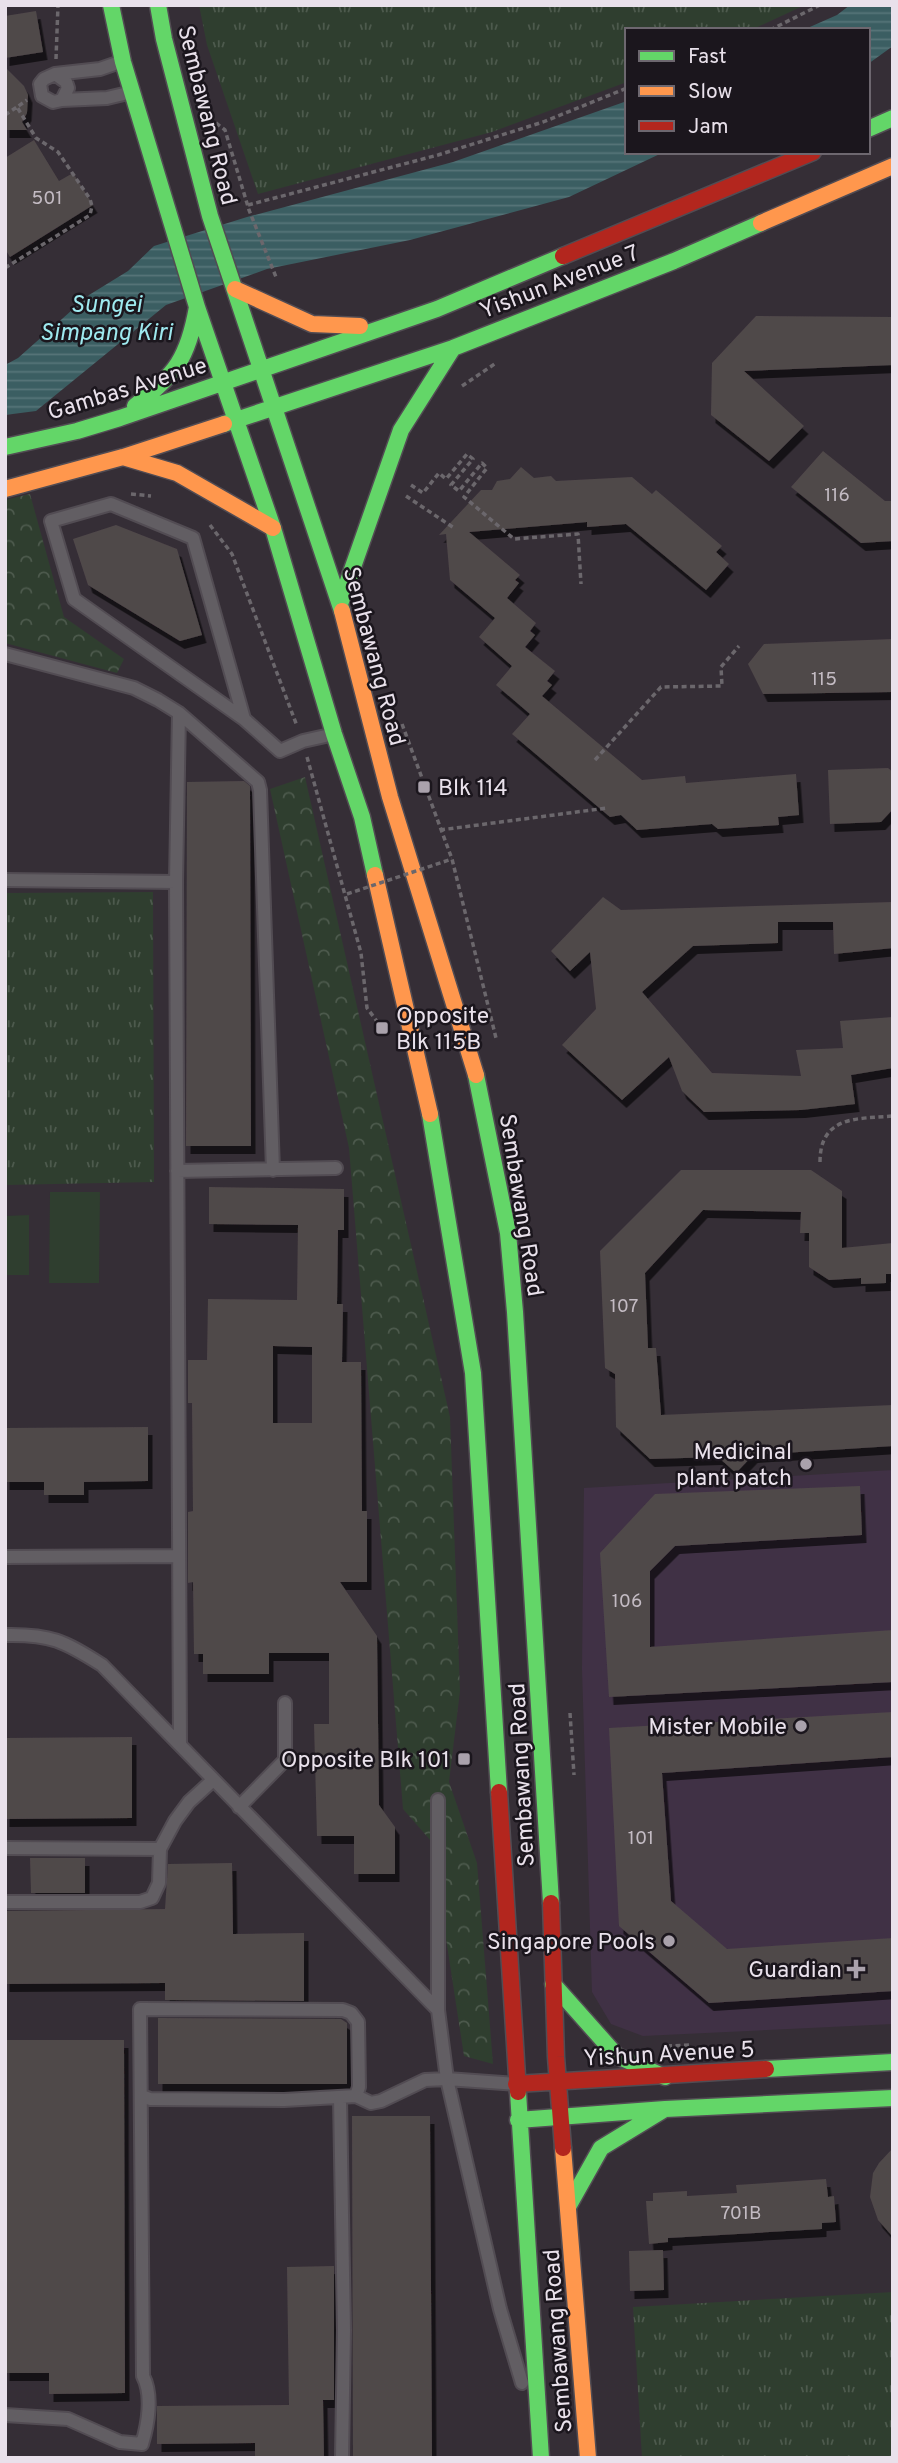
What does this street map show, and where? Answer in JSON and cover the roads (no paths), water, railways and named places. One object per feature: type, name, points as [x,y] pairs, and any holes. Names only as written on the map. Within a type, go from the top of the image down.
[{"type":"main road","name":"Sembawang Road","points":[[111,5],[123,62],[196,305],[273,528],[334,734],[362,817],[429,1110],[473,1373],[541,2458]]},
{"type":"main road","name":"Sembawang Road","points":[[158,5],[164,39],[209,216],[340,604],[390,797],[481,1090],[508,1233],[549,1853],[558,2082],[588,2458]]},
{"type":"main road","points":[[870,128],[893,118]]},
{"type":"main road","name":"Yishun Avenue 7","points":[[262,369],[437,309],[808,154]]},
{"type":"main road","name":"Yishun Avenue 7","points":[[235,420],[453,348],[674,261],[893,166]]},
{"type":"main road","points":[[235,289],[312,324],[382,327]]},
{"type":"main road","points":[[120,418],[164,382],[178,363],[191,339],[196,305]]},
{"type":"main road","points":[[340,604],[401,430],[453,348]]},
{"type":"main road","name":"Gambas Avenue","points":[[5,447],[120,418],[262,369]]},
{"type":"main road","points":[[5,489],[123,457],[235,420]]},
{"type":"main road","points":[[123,457],[177,474],[273,528]]},
{"type":"main road","points":[[553,1984],[617,2056],[665,2077]]},
{"type":"main road","name":"Yishun Avenue 5","points":[[516,2084],[893,2062]]},
{"type":"main road","points":[[518,2120],[665,2109],[893,2098]]},
{"type":"main road","points":[[569,2205],[601,2147],[665,2109]]},
{"type":"lane","points":[[123,62],[100,69],[55,74],[44,79],[40,90],[47,100],[53,102],[107,98],[132,92]]},
{"type":"lane","points":[[55,74],[61,77],[68,88],[62,100]]},
{"type":"lane","points":[[244,719],[193,538],[111,504],[51,521],[74,599],[244,719],[280,751],[303,741],[334,734]]},
{"type":"lane","points":[[5,654],[134,688],[179,713],[258,782],[273,1170]]},
{"type":"lane","points":[[179,713],[176,882],[180,1745]]},
{"type":"lane","points":[[5,880],[176,882]]},
{"type":"lane","points":[[177,1171],[336,1168]]},
{"type":"lane","points":[[5,1557],[179,1556]]},
{"type":"lane","points":[[5,1635],[35,1634],[68,1643],[102,1665],[438,2010]]},
{"type":"lane","points":[[239,1807],[285,1759],[285,1703]]},
{"type":"lane","points":[[5,1902],[140,1902],[152,1898],[159,1884],[159,1849],[189,1802],[213,1780]]},
{"type":"lane","points":[[438,1800],[438,2010],[447,2079],[510,2349],[538,2426]]},
{"type":"lane","points":[[5,1848],[159,1849]]},
{"type":"lane","points":[[5,2416],[68,2419],[120,2442],[142,2444],[148,2426],[147,2384],[143,2376],[140,2009],[343,2010],[351,2013],[358,2022],[359,2087],[356,2096]]},
{"type":"lane","name":"Yishun Avenue 5","points":[[142,2096],[150,2099],[284,2100],[356,2096],[371,2103],[425,2080],[516,2084]]},
{"type":"lane","points":[[340,2098],[344,2330],[342,2458]]},
{"type":"water","points":[[850,5],[893,5],[893,46],[870,63],[870,28],[808,28],[837,15]]},
{"type":"water","name":"Sungei Simpang Kiri","points":[[625,102],[625,154],[660,154],[569,197],[410,240],[267,269],[166,305],[36,411],[5,415],[5,365],[18,358],[89,295],[128,271],[154,246],[247,217],[453,162]]},
{"type":"place","name":"Blk 114","points":[[424,787]]},
{"type":"place","name":"Opposite Blk 115B","points":[[382,1028]]},
{"type":"place","name":"Medicinal plant patch","points":[[806,1464]]},
{"type":"place","name":"Mister Mobile","points":[[801,1726]]},
{"type":"place","name":"Opposite Blk 101","points":[[464,1759]]},
{"type":"place","name":"Singapore Pools","points":[[669,1941]]},
{"type":"place","name":"Guardian","points":[[856,1969]]}]
